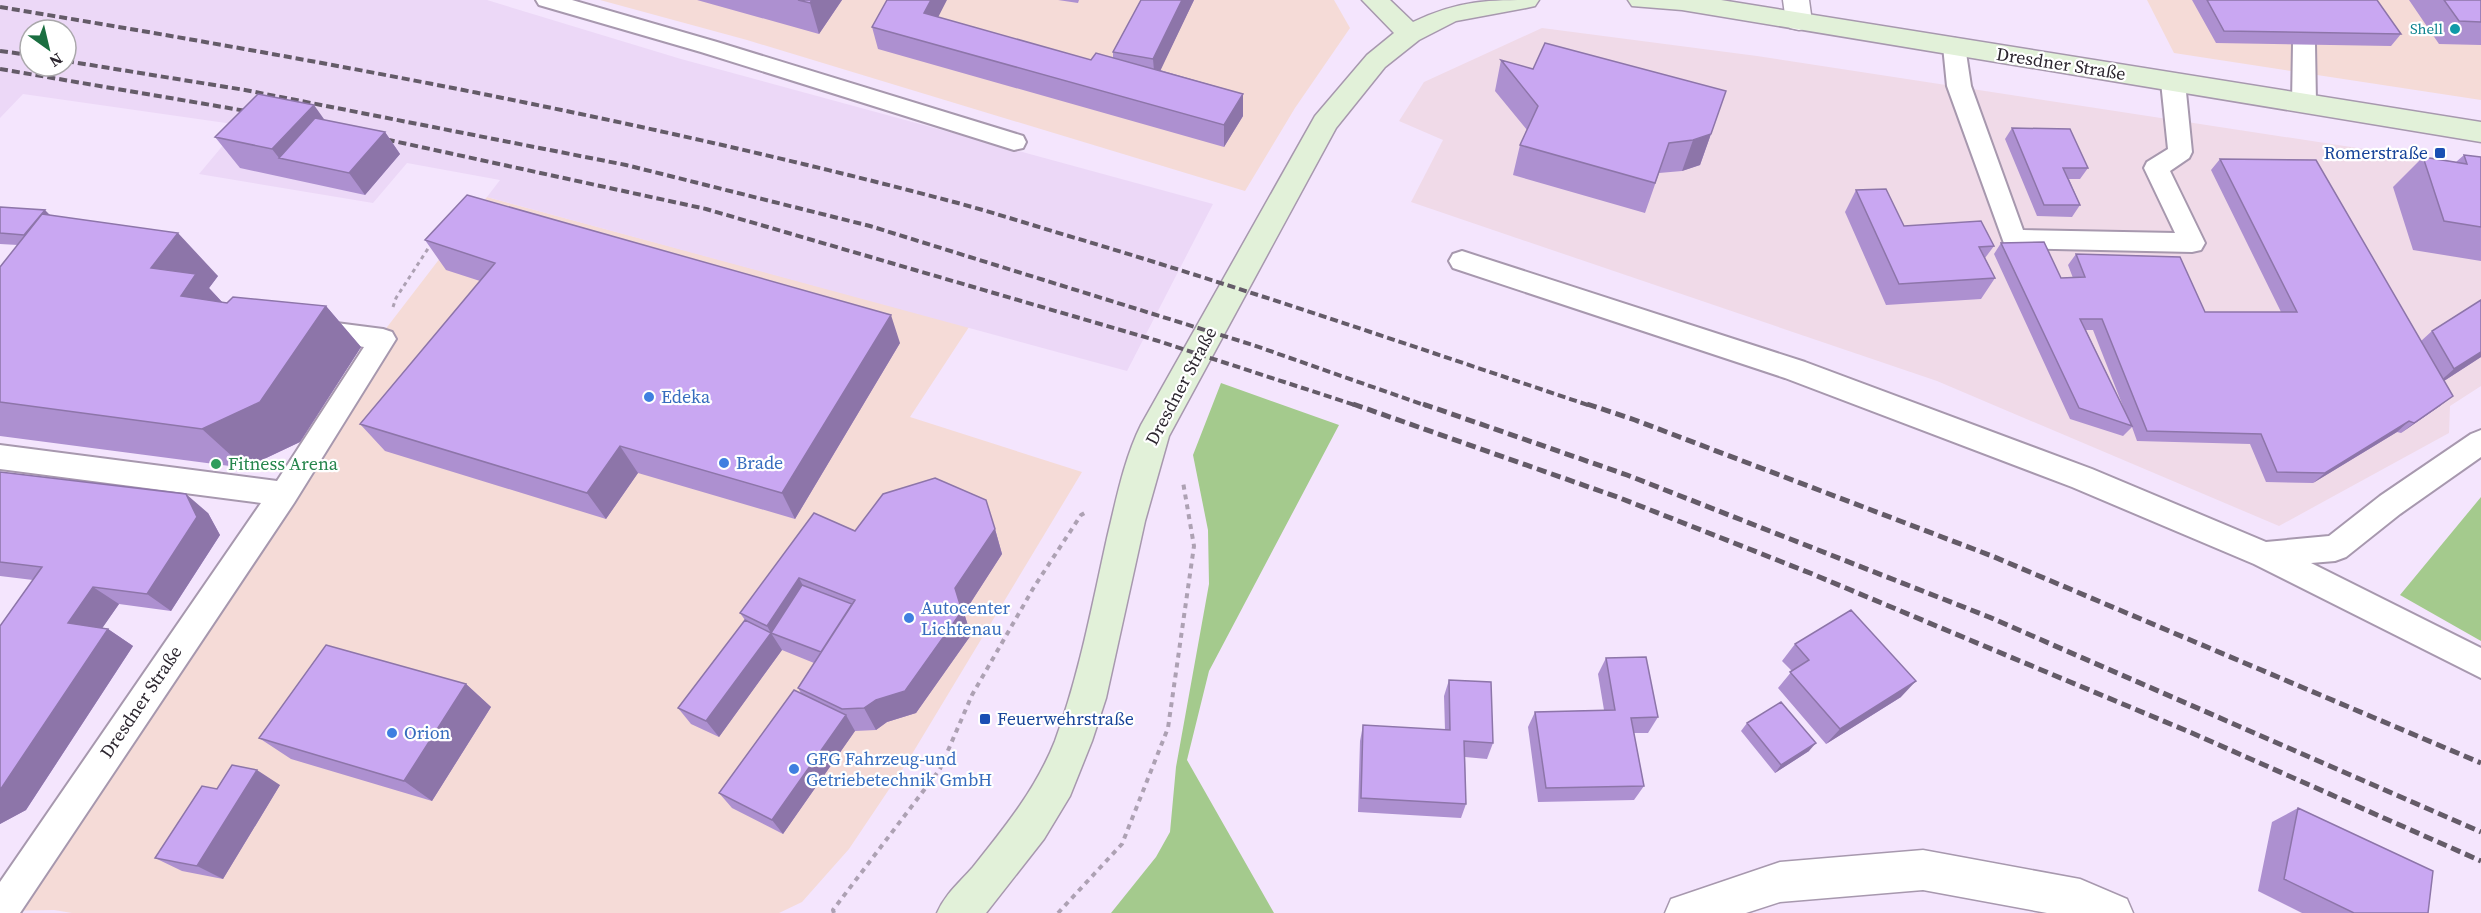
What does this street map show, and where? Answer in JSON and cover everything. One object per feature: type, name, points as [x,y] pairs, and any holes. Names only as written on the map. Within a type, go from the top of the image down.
[{"type":"main road","points":[[1375,0],[1410,34]]},
{"type":"main road","name":"Dresdner Straße","points":[[966,910],[1016,844],[1056,784],[1084,708],[1104,632],[1137,480],[1152,434],[1325,123],[1377,61],[1441,7],[1526,0]]},
{"type":"main road","name":"Dresdner Straße","points":[[1641,0],[1797,11],[1954,46],[2481,132]]},
{"type":"street","points":[[1685,913],[1780,882],[1923,870],[2091,908]]},
{"type":"lane","points":[[547,0],[709,47],[1014,142]]},
{"type":"lane","points":[[2304,44],[2304,103]]},
{"type":"lane","points":[[1954,46],[1959,86],[2014,240],[2192,243],[2156,168],[2180,152],[2173,82]]},
{"type":"lane","points":[[1462,261],[1795,370],[2082,478],[2265,555],[2481,664]]},
{"type":"lane","name":"Dresdner Straße","points":[[0,912],[284,494],[383,339],[289,327]]},
{"type":"lane","points":[[2265,555],[2335,548],[2390,505],[2481,442]]},
{"type":"lane","points":[[0,457],[284,494]]},
{"type":"path","points":[[396,298],[438,235]]},
{"type":"path","points":[[1058,913],[1122,844],[1168,728],[1194,546],[1181,469],[1152,434]]},
{"type":"path","points":[[834,913],[833,910],[940,769],[972,695],[1034,586],[1081,515],[1137,480]]},
{"type":"shaded area","points":[[0,0],[487,0],[681,59],[1213,204],[1127,371],[487,197],[500,180],[407,163],[373,203],[199,174],[240,125],[23,94],[0,118]]},
{"type":"shaded area","points":[[600,0],[1334,0],[1350,28],[1295,108],[1245,191],[747,40]]},
{"type":"shaded area","points":[[2147,0],[2481,0],[2481,100],[2174,53]]},
{"type":"shaded area","points":[[1542,28],[1757,56],[2481,167],[2481,386],[2450,406],[2449,433],[2279,526],[1937,381],[1411,202],[1443,140],[1399,121],[1424,82]]},
{"type":"shaded area","points":[[487,197],[969,327],[910,417],[1082,472],[906,764],[849,849],[802,902],[779,913],[72,913],[54,910],[0,911],[0,882],[371,348]]},
{"type":"green space","points":[[1221,383],[1339,425],[1209,671],[1187,760],[1274,913],[1111,913],[1156,857],[1170,832],[1176,767],[1209,584],[1208,530],[1193,455]]},
{"type":"green space","points":[[2481,497],[2481,641],[2400,595]]},
{"type":"building","points":[[887,0],[931,0],[924,13],[1091,60],[1096,53],[1243,94],[1224,125],[872,27]]},
{"type":"building","points":[[1141,0],[1182,0],[1153,59],[1113,52]]},
{"type":"building","points":[[2207,0],[2377,0],[2401,34],[2224,31]]},
{"type":"building","points":[[2444,0],[2481,0],[2481,22],[2459,21]]},
{"type":"building","points":[[1545,43],[1726,91],[1711,134],[1693,140],[1669,143],[1655,183],[1520,145],[1538,106],[1501,60],[1533,69]]},
{"type":"building","points":[[258,94],[314,105],[272,149],[215,137]]},
{"type":"building","points":[[315,118],[385,132],[349,173],[279,158]]},
{"type":"building","points":[[2012,128],[2070,129],[2088,168],[2063,168],[2080,205],[2044,205]]},
{"type":"building","points":[[2464,155],[2481,157],[2481,227],[2444,221],[2423,157],[2467,164]]},
{"type":"building","points":[[2220,159],[2316,160],[2453,396],[2414,423],[2409,421],[2325,473],[2277,472],[2261,434],[2147,431],[2102,319],[2080,319],[2132,426],[2079,408],[2001,243],[2044,242],[2061,278],[2085,277],[2076,254],[2180,257],[2205,312],[2297,312]]},
{"type":"building","points":[[1886,189],[1904,226],[1981,221],[1994,246],[1979,247],[1995,278],[1899,284],[1856,190]]},
{"type":"building","name":"Edeka","points":[[467,195],[891,315],[782,493],[620,446],[587,493],[360,424],[495,263],[425,240]]},
{"type":"building","points":[[0,207],[45,210],[24,235],[0,233]]},
{"type":"building","points":[[42,214],[178,233],[151,268],[196,274],[181,296],[227,303],[233,297],[326,306],[260,402],[202,429],[0,402],[0,267]]},
{"type":"building","points":[[2481,300],[2481,352],[2454,369],[2432,331]]},
{"type":"building","points":[[0,472],[186,494],[197,517],[147,594],[93,587],[68,623],[108,629],[0,790],[0,626],[42,567],[0,562]]},
{"type":"building","name":"Autocenter Lichtenau","points":[[935,478],[986,500],[995,529],[955,588],[962,611],[905,691],[876,700],[864,708],[842,709],[798,688],[855,600],[799,578],[767,626],[740,613],[814,513],[855,531],[883,494]]},
{"type":"building","points":[[802,585],[852,604],[821,652],[771,633]]},
{"type":"building","points":[[1851,610],[1916,681],[1840,729],[1790,672],[1809,660],[1795,644]]},
{"type":"building","points":[[745,620],[771,633],[706,721],[678,708]]},
{"type":"building","name":"Orion","points":[[326,645],[466,684],[404,781],[259,738]]},
{"type":"building","points":[[1646,657],[1658,717],[1631,718],[1644,786],[1546,788],[1535,712],[1615,710],[1606,658]]},
{"type":"building","points":[[1449,680],[1491,682],[1493,743],[1464,741],[1466,804],[1361,798],[1363,725],[1450,730]]},
{"type":"building","name":"GFG Fahrzeug-und Getriebetechnik GmbH","points":[[794,690],[846,715],[772,820],[719,793]]},
{"type":"building","points":[[1781,702],[1816,743],[1781,765],[1747,723]]},
{"type":"building","points":[[232,765],[257,770],[197,866],[155,858],[202,786],[217,789]]},
{"type":"building","points":[[2298,808],[2433,871],[2428,913],[2354,913],[2284,879]]},
{"type":"railway","points":[[0,7],[240,48],[479,93],[836,172],[971,207],[1152,261],[1591,406]]},
{"type":"railway","points":[[0,51],[18,53]]},
{"type":"railway","points":[[78,63],[245,90],[626,165],[870,226],[1253,345],[1427,406]]},
{"type":"railway","points":[[0,69],[258,113]]},
{"type":"railway","points":[[375,137],[706,209],[1155,340],[1358,406]]},
{"type":"railway","points":[[1353,404],[1620,498],[1810,573],[2192,733],[2481,861]]},
{"type":"railway","points":[[1423,404],[1627,475],[1989,617],[2481,832]]},
{"type":"railway","points":[[1587,404],[1635,420],[1992,556],[2481,763]]},
{"type":"place","name":"Shell","points":[[2455,29]]},
{"type":"place","name":"Romerstraße","points":[[2440,153]]},
{"type":"place","name":"Edeka","points":[[649,397]]},
{"type":"place","name":"Brade","points":[[724,463]]},
{"type":"place","name":"Fitness Arena","points":[[216,464]]},
{"type":"place","name":"Autocenter Lichtenau","points":[[909,618]]},
{"type":"place","name":"Feuerwehrstraße","points":[[985,719]]},
{"type":"place","name":"Orion","points":[[392,733]]},
{"type":"place","name":"GFG Fahrzeug-und Getriebetechnik GmbH","points":[[794,769]]}]
